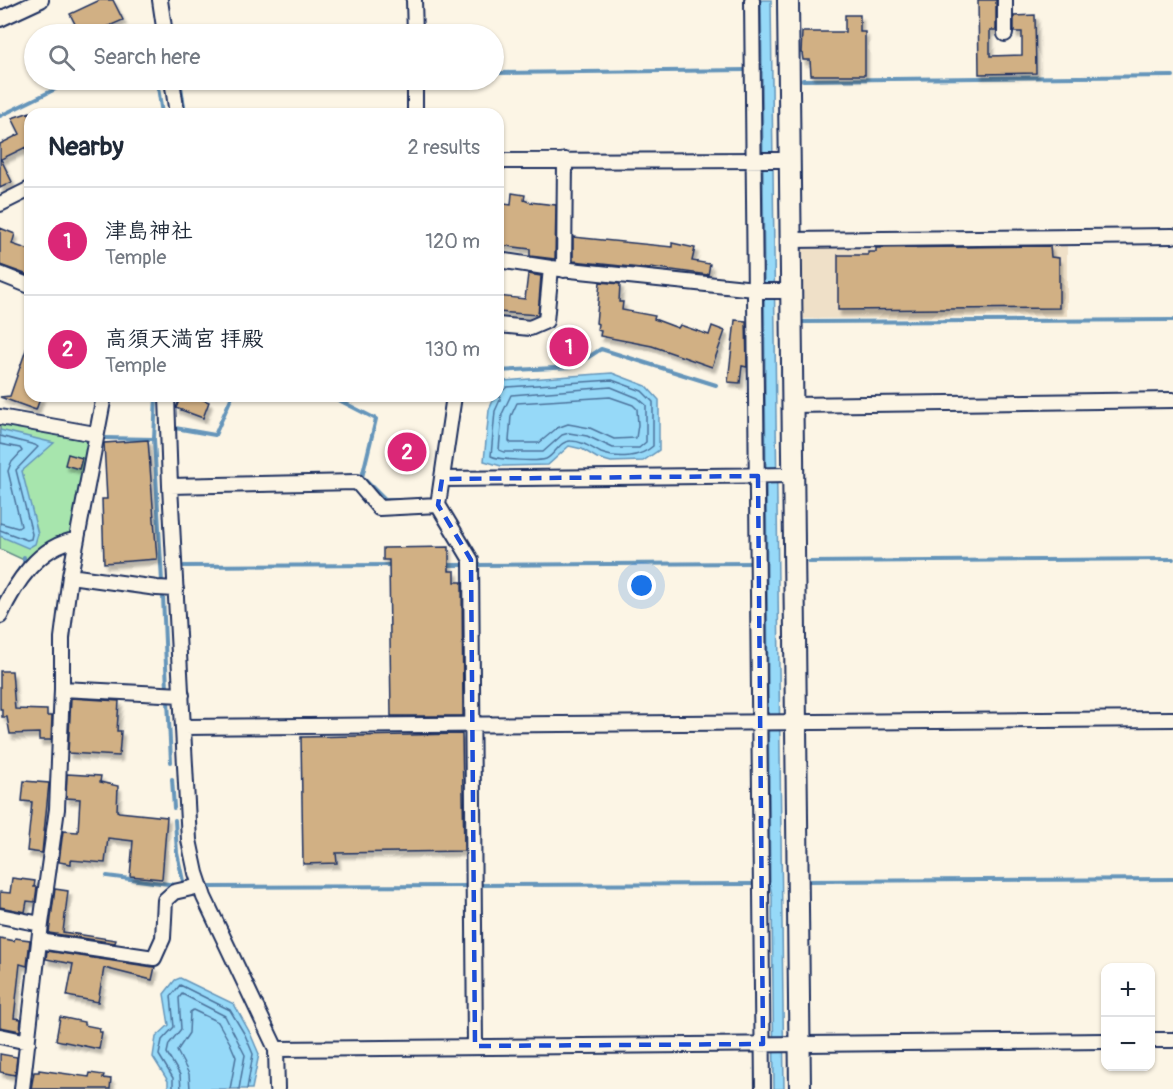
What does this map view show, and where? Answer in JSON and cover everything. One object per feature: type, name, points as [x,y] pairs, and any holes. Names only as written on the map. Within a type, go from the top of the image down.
[{"type":"street","points":[[0,20],[41,0]]},
{"type":"street","points":[[160,0],[164,24]]},
{"type":"street","points":[[414,0],[415,24]]},
{"type":"street","points":[[752,0],[757,160],[767,1044],[763,1089]]},
{"type":"street","points":[[788,0],[785,160],[790,240],[784,291],[791,405],[787,475],[788,722],[793,1044],[800,1089]]},
{"type":"street","points":[[1005,0],[1005,34]]},
{"type":"street","points":[[173,90],[176,108]]},
{"type":"street","points":[[415,90],[415,108]]},
{"type":"street","points":[[504,160],[785,160]]},
{"type":"street","points":[[504,326],[530,328],[546,321],[558,269],[565,160]]},
{"type":"street","points":[[0,204],[24,192]]},
{"type":"street","points":[[790,240],[1173,236]]},
{"type":"street","points":[[504,261],[757,291],[784,291]]},
{"type":"street","points":[[0,274],[24,284]]},
{"type":"street","points":[[791,405],[1173,400]]},
{"type":"street","points":[[22,1089],[57,809],[62,638],[76,540],[103,402]]},
{"type":"street","points":[[167,402],[189,840],[195,873],[200,886],[276,1049],[277,1089]]},
{"type":"street","points":[[453,402],[438,505],[471,560],[475,1046]]},
{"type":"street","points":[[0,417],[95,434]]},
{"type":"street","points":[[442,479],[787,475]]},
{"type":"street","points":[[170,486],[357,482],[379,508],[438,505]]},
{"type":"street","points":[[0,616],[19,581],[30,568],[48,552],[66,541],[76,540]]},
{"type":"street","points":[[70,576],[176,589]]},
{"type":"street","points":[[62,689],[182,695]]},
{"type":"street","points":[[183,727],[1173,719]]},
{"type":"street","points":[[39,941],[154,958],[163,938],[165,900],[174,892],[200,886]]},
{"type":"street","points":[[0,916],[41,924]]},
{"type":"street","points":[[0,1036],[28,1042]]},
{"type":"street","points":[[1155,1040],[1173,1040]]},
{"type":"street","points":[[276,1049],[1101,1041]]},
{"type":"highlighted area","points":[[758,476],[763,1044],[475,1046],[471,560],[438,505],[442,479]]},
{"type":"shaded area","points":[[1067,243],[1067,316],[801,319],[799,250],[802,246]]},
{"type":"green space","points":[[0,424],[90,441],[72,532],[28,562],[0,549]]},
{"type":"water","points":[[761,0],[771,0],[784,1089],[774,1089],[772,896],[770,885],[767,885],[770,881],[762,72],[759,72],[762,68]]},
{"type":"water","points":[[612,373],[646,386],[659,400],[659,450],[643,461],[611,462],[597,458],[582,449],[569,446],[548,465],[501,466],[484,461],[489,410],[492,402],[504,402],[504,381]]},
{"type":"water","points":[[0,430],[54,443],[22,471],[38,534],[35,544],[28,548],[0,536]]},
{"type":"water","points":[[180,978],[234,1004],[259,1054],[252,1089],[168,1089],[168,1081],[153,1057],[156,1037],[169,1025],[164,994],[175,980]]},
{"type":"building","points":[[100,0],[113,0],[123,20],[114,24],[75,24],[70,14]]},
{"type":"building","points":[[978,0],[996,0],[996,30],[990,30],[990,56],[1022,55],[1022,32],[1014,32],[1014,16],[1035,15],[1036,73],[979,74]]},
{"type":"building","points":[[845,15],[860,15],[860,32],[865,32],[865,75],[811,75],[810,60],[803,60],[801,53],[802,32],[845,32]]},
{"type":"building","points":[[24,114],[24,148],[1,159],[12,182],[0,188],[0,144],[20,134],[12,118]]},
{"type":"building","points":[[512,193],[525,195],[524,200],[529,202],[556,205],[555,259],[530,256],[530,249],[504,246],[504,204],[511,205]]},
{"type":"building","points":[[0,228],[15,234],[12,244],[24,248],[24,274],[0,265]]},
{"type":"building","points":[[573,237],[672,247],[672,243],[695,248],[692,261],[710,264],[708,275],[651,267],[650,269],[573,261]]},
{"type":"building","points":[[1050,246],[1051,257],[1059,258],[1059,308],[838,310],[838,255],[868,255],[868,252],[876,252],[876,248]]},
{"type":"building","points":[[528,274],[541,276],[538,315],[504,312],[504,297],[525,299]]},
{"type":"building","points":[[600,282],[620,284],[619,302],[623,302],[622,310],[655,316],[654,319],[678,328],[680,325],[709,335],[712,326],[725,331],[712,367],[652,346],[600,336],[601,331],[597,330],[598,324],[596,323]]},
{"type":"building","points":[[735,320],[746,321],[747,367],[742,366],[740,383],[728,382]]},
{"type":"building","points":[[24,356],[24,402],[39,402],[36,410],[0,397],[10,396]]},
{"type":"building","points":[[178,402],[209,402],[203,418],[176,408]]},
{"type":"building","points":[[148,440],[157,559],[104,563],[102,499],[107,499],[104,443]]},
{"type":"building","points":[[400,444],[418,448],[415,461],[397,457]]},
{"type":"building","points":[[68,454],[82,458],[79,469],[65,465]]},
{"type":"building","points":[[449,547],[449,571],[455,571],[455,582],[462,582],[463,716],[391,716],[389,560],[383,560],[383,548]]},
{"type":"building","points":[[0,671],[12,671],[15,709],[47,710],[47,716],[52,716],[51,740],[39,740],[39,733],[10,734],[7,717],[2,717],[2,709],[0,709]]},
{"type":"building","points":[[71,698],[119,701],[117,731],[121,731],[119,756],[68,753]]},
{"type":"building","points":[[462,734],[464,851],[336,853],[337,863],[303,864],[301,737]]},
{"type":"building","points":[[67,774],[101,776],[100,782],[118,786],[117,811],[119,812],[167,817],[162,879],[130,876],[133,841],[108,838],[105,863],[71,860],[71,864],[59,862],[63,831],[78,832],[80,799],[66,798]]},
{"type":"building","points":[[24,781],[49,783],[42,853],[27,851],[32,802],[22,801]]},
{"type":"building","points":[[12,878],[35,881],[34,887],[37,887],[35,902],[27,901],[25,912],[0,907],[0,892],[10,893]]},
{"type":"building","points":[[55,889],[68,891],[63,932],[116,940],[115,943],[49,933]]},
{"type":"building","points":[[0,938],[14,941],[15,938],[30,940],[27,966],[20,964],[14,1018],[21,1019],[20,1031],[0,1027]]},
{"type":"building","points":[[47,951],[155,967],[152,980],[104,968],[98,1002],[67,996],[73,964],[46,959]]},
{"type":"building","points":[[60,1017],[100,1028],[99,1032],[102,1032],[99,1049],[56,1040]]},
{"type":"building","points":[[0,1054],[17,1057],[15,1075],[0,1072]]},
{"type":"building","points":[[39,1070],[89,1077],[90,1073],[104,1075],[103,1078],[111,1079],[110,1089],[31,1089],[34,1072],[39,1072]]},
{"type":"waterway","points":[[504,73],[747,70]]},
{"type":"waterway","points":[[803,80],[1173,76]]},
{"type":"waterway","points":[[0,116],[53,90]]},
{"type":"waterway","points":[[158,90],[161,108]]},
{"type":"waterway","points":[[182,90],[184,108]]},
{"type":"waterway","points":[[802,322],[1173,320]]},
{"type":"waterway","points":[[504,371],[573,367],[601,349],[716,385]]},
{"type":"waterway","points":[[156,402],[154,439],[162,582]]},
{"type":"waterway","points":[[175,428],[215,435],[229,402]]},
{"type":"waterway","points":[[343,402],[376,419],[362,477],[385,500],[401,500]]},
{"type":"waterway","points":[[105,438],[154,439]]},
{"type":"waterway","points":[[809,562],[1173,559]]},
{"type":"waterway","points":[[477,565],[752,563]]},
{"type":"waterway","points":[[184,566],[393,565]]},
{"type":"waterway","points":[[445,565],[467,565]]},
{"type":"waterway","points":[[15,577],[20,568]]},
{"type":"waterway","points":[[163,596],[167,689]]},
{"type":"waterway","points":[[168,700],[171,762]]},
{"type":"waterway","points":[[172,779],[174,808]]},
{"type":"waterway","points":[[107,876],[184,886],[177,853],[175,820]]},
{"type":"waterway","points":[[809,881],[1173,879]]},
{"type":"waterway","points":[[479,885],[754,884]]},
{"type":"waterway","points":[[209,887],[469,886]]},
{"type":"place","name":"津島神社","points":[[569,347]]},
{"type":"place","name":"高須天満宮 拝殿","points":[[407,452]]}]
